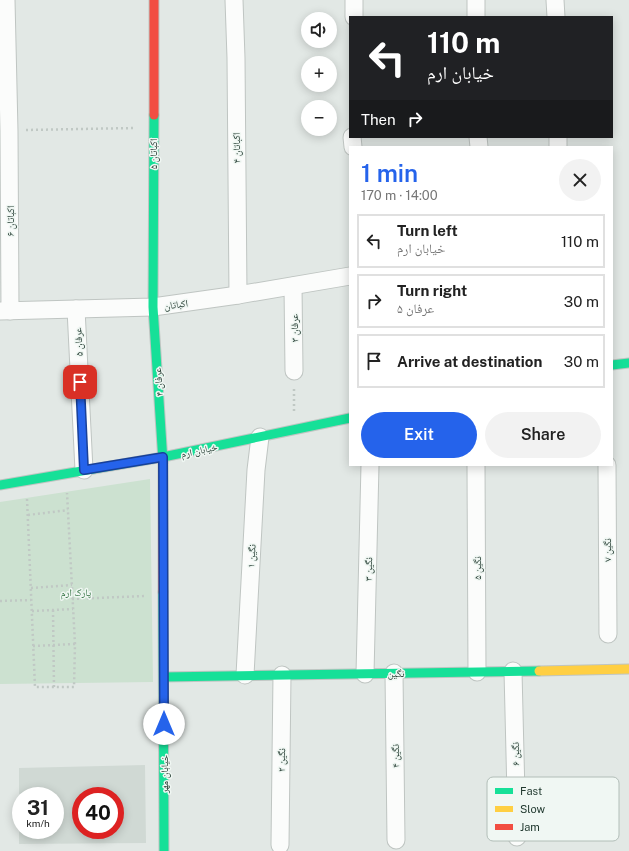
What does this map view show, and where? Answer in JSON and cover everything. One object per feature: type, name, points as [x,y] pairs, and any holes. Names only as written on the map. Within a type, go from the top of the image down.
[{"type":"street","name":"اکباتان ۶","points":[[5,311],[9,131],[6,0]]},
{"type":"street","name":"اکباتان ۵","points":[[152,307],[154,0]]},
{"type":"street","name":"اکباتان ۴","points":[[234,0],[236,58],[238,295]]},
{"type":"street","points":[[354,0],[354,16]]},
{"type":"street","points":[[476,0],[476,16]]},
{"type":"street","points":[[556,0],[556,16]]},
{"type":"street","name":"اکباتان","points":[[5,311],[152,307],[238,295],[349,276]]},
{"type":"street","name":"عرفان ۳","points":[[293,286],[294,371]]},
{"type":"street","name":"عرفان ۴","points":[[152,307],[163,457]]},
{"type":"street","name":"عرفان ۵","points":[[76,309],[84,470]]},
{"type":"street","points":[[613,365],[629,363]]},
{"type":"street","name":"خیابان ارم","points":[[0,485],[163,457],[349,418]]},
{"type":"street","name":"نگین ۱","points":[[245,675],[256,470],[260,437]]},
{"type":"street","name":"خیابان مهر","points":[[163,457],[164,851]]},
{"type":"street","name":"نگین ۳","points":[[365,674],[370,466]]},
{"type":"street","name":"نگین ۵","points":[[476,466],[477,672]]},
{"type":"street","name":"نگین ۷","points":[[607,466],[608,634]]},
{"type":"street","name":"نگین","points":[[164,677],[629,669]]},
{"type":"street","name":"نگین ۶","points":[[513,671],[516,777]]},
{"type":"street","name":"نگین ۴","points":[[394,673],[396,840]]},
{"type":"street","name":"نگین ۲","points":[[280,845],[282,675]]},
{"type":"path","points":[[9,131],[153,128]]},
{"type":"path","points":[[294,371],[294,430]]},
{"type":"path","points":[[26,480],[35,687],[74,687],[75,644],[66,473]]},
{"type":"path","points":[[28,515],[68,510]]},
{"type":"path","points":[[31,588],[72,585]]},
{"type":"path","points":[[72,599],[163,595]]},
{"type":"path","points":[[0,601],[31,600]]},
{"type":"path","points":[[32,611],[73,609]]},
{"type":"path","points":[[53,610],[54,687]]},
{"type":"path","points":[[33,646],[75,644]]},
{"type":"shaded area","points":[[145,765],[146,843],[19,844],[19,839],[64,839],[64,787],[19,787],[19,768]]},
{"type":"green space","name":"پارک ارم","points":[[150,479],[153,682],[0,684],[0,502]]},
{"type":"traffic: fast","points":[[154,115],[153,307],[163,462]]},
{"type":"traffic: fast","points":[[613,365],[629,363]]},
{"type":"traffic: fast","points":[[0,485],[163,457],[349,418]]},
{"type":"traffic: fast","points":[[163,592],[164,851]]},
{"type":"traffic: fast","points":[[164,677],[539,671]]},
{"type":"traffic: slow","points":[[539,671],[629,669]]},
{"type":"traffic: jam","points":[[154,0],[154,115]]},
{"type":"traffic: jam","points":[[163,462],[163,592]]},
{"type":"route","points":[[80,382],[84,470],[163,457],[164,724]]}]
